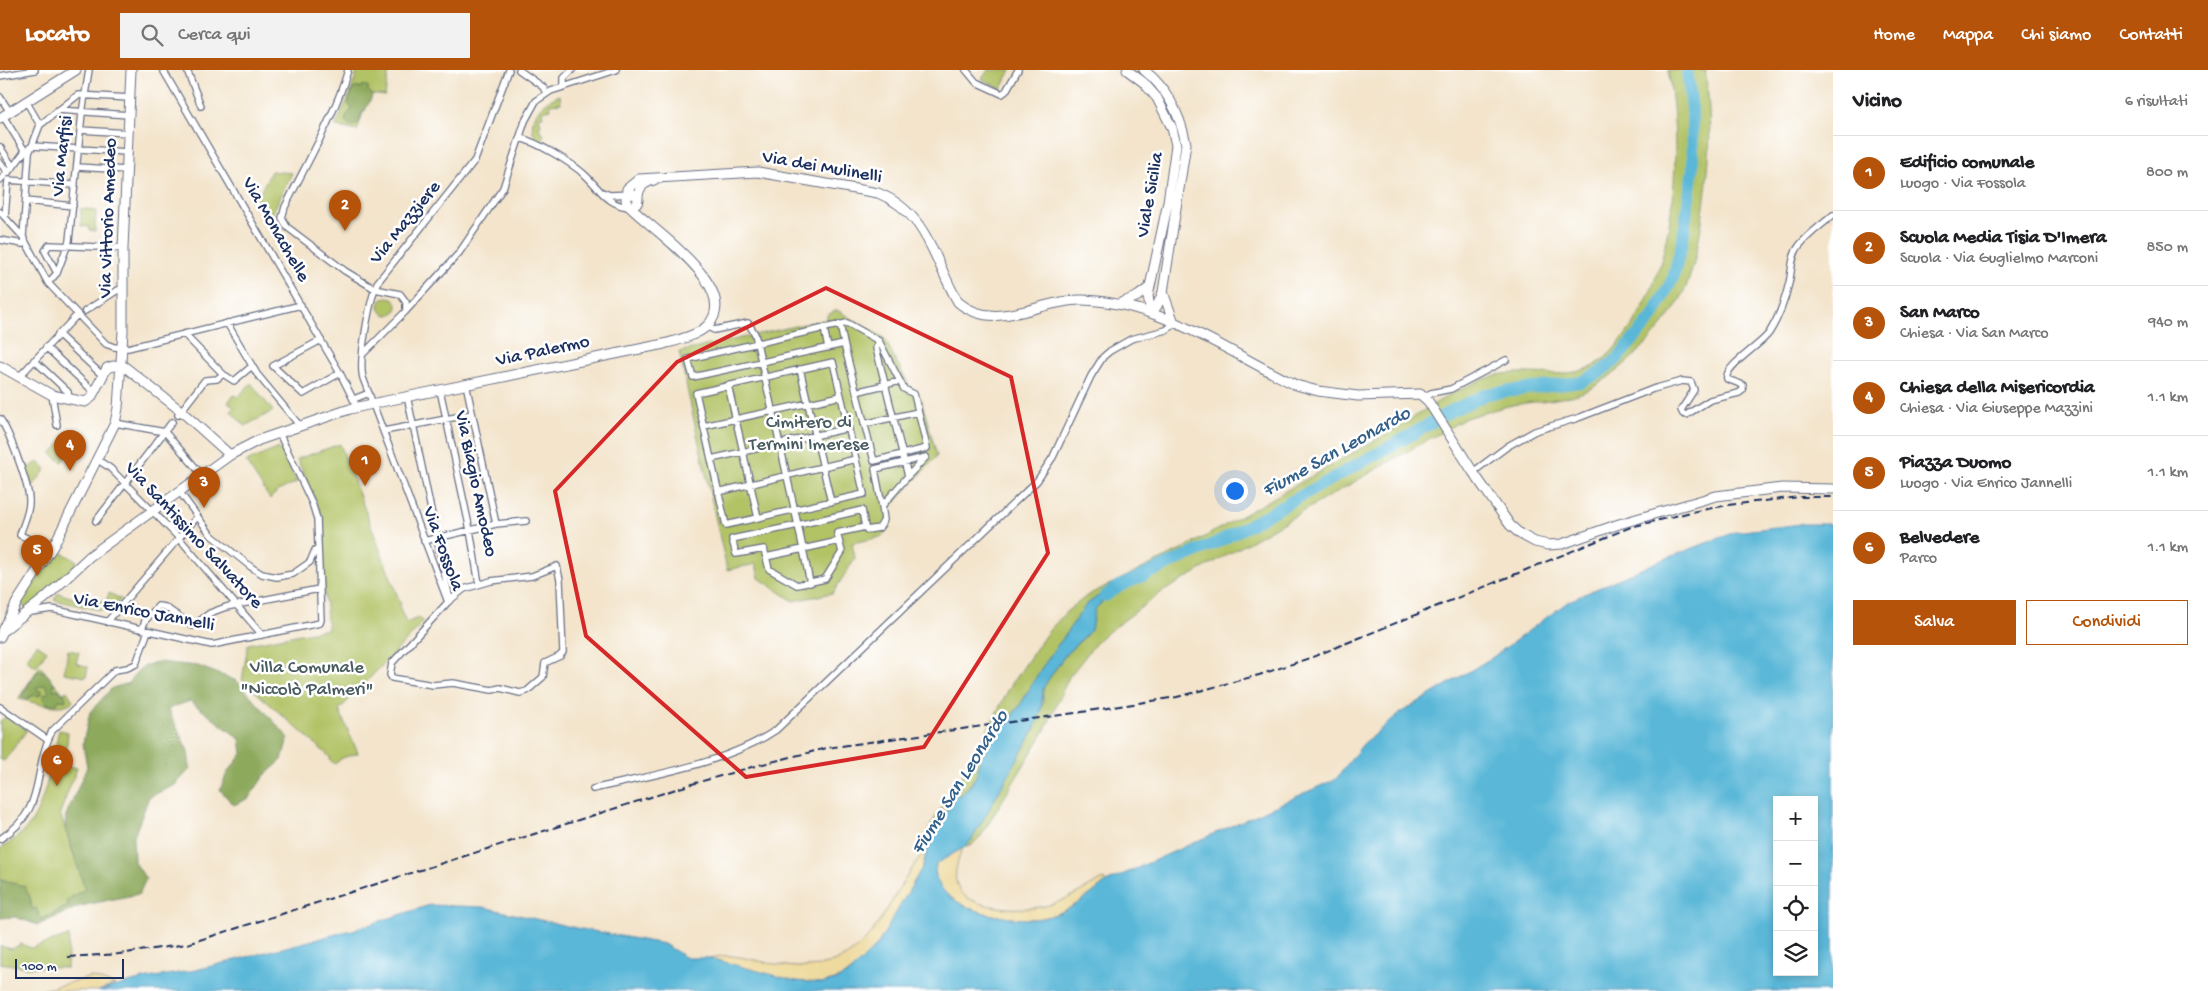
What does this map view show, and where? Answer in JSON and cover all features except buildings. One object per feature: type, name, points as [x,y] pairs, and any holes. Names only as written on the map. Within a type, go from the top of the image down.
[{"type":"street","points":[[0,76],[35,70]]},
{"type":"street","name":"Via Marfisi","points":[[48,283],[57,273],[68,246],[82,113],[89,70]]},
{"type":"street","name":"Via Vittorio Amedeo","points":[[2,634],[15,607],[51,549],[98,460],[115,423],[118,408],[122,348],[123,248],[131,70]]},
{"type":"street","name":"Via Monachelle","points":[[163,70],[301,305],[356,403]]},
{"type":"street","points":[[187,70],[201,106]]},
{"type":"street","points":[[348,70],[343,90],[330,119],[284,206],[282,218],[287,227],[345,271],[375,289],[400,294],[406,302],[406,312]]},
{"type":"street","name":"Via Mazziere","points":[[374,404],[361,370],[375,289],[387,270],[475,160],[509,70]]},
{"type":"street","points":[[519,70],[543,87],[546,93]]},
{"type":"street","points":[[564,87],[564,78],[572,70]]},
{"type":"street","points":[[363,354],[406,312],[459,253],[500,192],[528,114],[536,101],[546,93],[616,70]]},
{"type":"street","points":[[966,70],[976,82],[1000,94],[1006,91],[1018,70]]},
{"type":"street","name":"Viale Sicilia","points":[[1127,70],[1143,82],[1157,98],[1172,128],[1176,145],[1168,202],[1148,296],[1151,312]]},
{"type":"street","name":"Viale Sicilia","points":[[1144,70],[1166,92],[1176,108],[1186,144],[1185,163],[1163,292]]},
{"type":"street","points":[[4,115],[72,71]]},
{"type":"street","points":[[0,240],[23,244],[29,153],[40,125],[78,95],[130,98]]},
{"type":"street","points":[[0,97],[4,115],[24,152]]},
{"type":"street","points":[[26,101],[40,125]]},
{"type":"street","points":[[58,110],[129,115]]},
{"type":"street","points":[[80,130],[128,133]]},
{"type":"street","points":[[520,138],[531,140],[584,174],[607,199],[616,204],[631,201]]},
{"type":"street","points":[[0,180],[8,173],[24,152],[32,146],[128,152]]},
{"type":"street","points":[[0,147],[13,167]]},
{"type":"street","points":[[0,163],[8,173]]},
{"type":"street","points":[[77,167],[126,170]]},
{"type":"street","name":"Via dei Mulinelli","points":[[631,201],[643,185],[661,177],[758,172],[878,193],[890,198],[903,207],[925,233],[958,302],[978,313],[990,316],[1010,315],[1062,302],[1082,300],[1119,304],[1173,320],[1296,385],[1318,391],[1358,396],[1414,393],[1426,399]]},
{"type":"street","points":[[75,184],[8,180],[2,214],[24,240],[48,283],[106,344],[122,348],[301,305]]},
{"type":"street","points":[[598,190],[631,201]]},
{"type":"street","points":[[26,201],[73,206]]},
{"type":"street","name":"Via Palermo","points":[[2,634],[24,613],[45,598],[90,556],[230,455],[246,446],[356,403],[374,404],[664,344],[706,326],[713,318],[716,303],[708,283],[698,270],[631,201]]},
{"type":"street","points":[[1473,472],[1521,438],[1653,388],[1682,381],[1692,382],[1694,390],[1681,410],[1686,415],[1710,400],[1739,393],[1743,390],[1743,385],[1727,379],[1726,374],[1730,367],[1757,347],[1769,333],[1779,312],[1798,246],[1833,215]]},
{"type":"street","points":[[57,273],[46,254],[46,248],[50,244],[123,248]]},
{"type":"street","points":[[1119,304],[1138,296],[1150,287]]},
{"type":"street","points":[[85,311],[118,290],[123,290]]},
{"type":"street","points":[[1151,312],[1157,306],[1163,292]]},
{"type":"street","points":[[593,789],[729,755],[776,730],[1038,481],[1062,439],[1091,376],[1110,350],[1131,339],[1166,330],[1173,320],[1163,292]]},
{"type":"street","points":[[19,377],[77,315]]},
{"type":"street","points":[[227,323],[252,366],[300,426]]},
{"type":"street","points":[[706,326],[714,330],[748,323],[755,334],[810,583]]},
{"type":"street","points":[[840,324],[874,461],[927,448],[914,394],[904,389],[879,341],[846,323],[840,324],[688,359],[693,378],[844,344]]},
{"type":"street","points":[[824,328],[828,348]]},
{"type":"street","points":[[366,333],[369,341],[377,341]]},
{"type":"street","points":[[58,334],[103,376]]},
{"type":"street","points":[[184,334],[223,374],[234,381],[252,366]]},
{"type":"street","points":[[321,340],[273,366],[303,394],[340,373]]},
{"type":"street","points":[[879,341],[876,348],[908,476]]},
{"type":"street","points":[[46,347],[94,392]]},
{"type":"street","points":[[34,360],[68,392],[69,399]]},
{"type":"street","points":[[1506,360],[1451,389],[1431,393],[1426,399],[1510,525],[1531,540],[1548,545],[1562,544],[1619,524],[1716,496],[1782,488],[1833,489]]},
{"type":"street","points":[[833,362],[864,494],[726,525],[696,392],[764,378],[833,362]]},
{"type":"street","points":[[0,366],[52,395],[87,401],[109,367],[120,366],[128,369],[230,455]]},
{"type":"street","points":[[800,370],[831,502]]},
{"type":"street","points":[[180,413],[206,380],[217,379],[223,374]]},
{"type":"street","points":[[856,392],[900,381]]},
{"type":"street","points":[[466,384],[496,524]]},
{"type":"street","points":[[728,386],[758,518]]},
{"type":"street","name":"Via Biagio Amodeo","points":[[440,390],[480,584]]},
{"type":"street","points":[[356,403],[369,392]]},
{"type":"street","points":[[52,395],[57,425]]},
{"type":"street","points":[[408,396],[438,537],[449,601],[464,589],[480,584]]},
{"type":"street","points":[[704,426],[841,396]]},
{"type":"street","name":"Via Fossola","points":[[374,404],[424,541],[449,601],[392,663],[390,675],[392,678],[433,684],[453,683],[492,690],[500,688],[523,693],[542,677],[545,663],[560,656],[563,652],[560,580],[557,566],[532,576],[480,584]]},
{"type":"street","points":[[864,424],[918,412]]},
{"type":"street","points":[[384,431],[472,414]]},
{"type":"street","points":[[0,419],[9,434],[28,491],[29,506],[20,535],[51,549]]},
{"type":"street","points":[[96,521],[172,422]]},
{"type":"street","points":[[115,423],[165,432],[202,475]]},
{"type":"street","points":[[711,459],[849,428]]},
{"type":"street","points":[[0,839],[18,826],[28,812],[39,782],[48,740],[58,724],[115,670],[136,664],[145,630],[145,621],[158,606],[165,607],[191,627],[210,613],[237,604],[319,589],[316,519],[312,503],[279,433]]},
{"type":"street","points":[[865,527],[862,510],[732,539],[736,554],[764,549],[769,569],[797,585],[825,579],[842,552],[838,532],[865,527],[867,530],[880,528],[884,520],[875,469],[926,457],[882,506]]},
{"type":"street","name":"Via Santissimo Salvatore","points":[[98,460],[110,468],[179,538],[262,635]]},
{"type":"street","points":[[718,492],[856,460]]},
{"type":"street","points":[[179,491],[211,535],[250,567],[270,576],[285,576],[302,569],[310,562],[317,545]]},
{"type":"street","points":[[107,622],[197,517]]},
{"type":"street","points":[[424,541],[496,524],[526,520]]},
{"type":"street","points":[[766,557],[839,541]]},
{"type":"street","name":"Via Enrico Jannelli","points":[[24,613],[40,609],[52,609],[212,645],[318,624],[321,620],[319,589]]},
{"type":"street","points":[[15,607],[24,613]]},
{"type":"street","points":[[0,707],[48,740]]},
{"type":"highlighted area","points":[[826,288],[1011,377],[1048,553],[924,747],[746,777],[586,636],[555,491],[677,362]]},
{"type":"green space","points":[[358,70],[389,70],[385,96],[369,94],[357,131],[335,126],[350,94]]},
{"type":"green space","points":[[988,70],[1011,70],[1001,89],[982,79]]},
{"type":"green space","points":[[1668,70],[1705,70],[1710,128],[1707,182],[1697,250],[1685,289],[1664,324],[1640,350],[1601,383],[1588,390],[1561,398],[1507,406],[1466,418],[1162,592],[1100,638],[1069,677],[1045,730],[981,836],[972,845],[963,848],[971,841],[1034,730],[1043,703],[1043,689],[1048,680],[1066,654],[1086,636],[1095,609],[1117,588],[1109,588],[1086,605],[1041,669],[1019,707],[1007,720],[979,762],[977,774],[970,785],[949,804],[945,816],[937,824],[931,847],[923,851],[925,837],[937,814],[969,765],[1011,685],[1047,633],[1066,612],[1088,595],[1183,549],[1468,386],[1503,374],[1557,374],[1578,371],[1597,364],[1612,351],[1638,317],[1653,285],[1664,250],[1671,213],[1675,138],[1673,103]]},
{"type":"green space","points":[[363,85],[368,87],[372,95],[357,124],[349,125],[345,121],[352,109],[348,104],[353,89],[361,88]]},
{"type":"green space","points":[[560,95],[561,103],[550,104],[551,109],[542,111],[543,116],[539,117],[541,125],[538,127],[544,135],[540,141],[534,135],[532,128],[535,116],[548,101]]},
{"type":"green space","points":[[271,171],[292,173],[273,212],[274,222],[268,225],[256,201]]},
{"type":"green space","points":[[81,208],[96,211],[95,231],[89,230],[89,227],[81,226]]},
{"type":"green space","points":[[388,297],[394,300],[397,306],[394,312],[388,315],[382,312],[379,306],[382,300]]},
{"type":"green space","name":"Cimitero di Termini Imerese","points":[[837,310],[884,338],[910,387],[921,398],[937,456],[887,511],[890,527],[881,537],[852,543],[855,558],[833,593],[793,601],[759,578],[756,564],[727,570],[679,352],[827,319],[827,315]]},
{"type":"green space","points":[[251,383],[273,411],[245,426],[231,412],[234,407],[228,402],[234,395],[238,397]]},
{"type":"green space","points":[[62,441],[72,448],[62,462],[51,454]]},
{"type":"green space","name":"Villa Comunale \"Niccolò Palmeri\"","points":[[340,444],[401,605],[399,606],[406,623],[420,617],[423,623],[339,710],[358,753],[342,758],[335,764],[330,760],[330,757],[242,680],[248,644],[328,629],[324,587],[323,518],[297,459]]},
{"type":"green space","points":[[279,448],[297,482],[278,491],[270,499],[246,462]]},
{"type":"green space","points":[[39,462],[46,469],[33,486],[29,484],[24,469]]},
{"type":"green space","points":[[57,550],[77,561],[76,564],[42,597],[26,608],[20,604]]},
{"type":"green space","points":[[58,593],[77,599],[106,601],[109,593],[121,599],[109,612],[54,600]]},
{"type":"green space","points":[[37,644],[47,651],[36,667],[26,660]]},
{"type":"green space","points":[[68,650],[79,652],[76,663],[88,667],[86,677],[64,673]]},
{"type":"green space","points":[[158,662],[198,666],[237,681],[288,737],[282,760],[264,776],[249,798],[234,805],[220,790],[227,773],[242,754],[240,739],[190,701],[168,709],[188,751],[190,769],[175,785],[149,797],[133,839],[134,861],[146,879],[139,894],[80,906],[38,925],[15,917],[0,918],[0,880],[24,886],[30,897],[32,909],[36,908],[41,919],[68,906],[67,900],[85,889],[65,828],[66,815],[87,767],[83,743],[90,712],[112,688],[129,683],[141,668]]},
{"type":"green space","points":[[40,666],[63,693],[67,691],[73,701],[62,706],[55,706],[18,699]]},
{"type":"green space","points":[[38,670],[45,672],[54,683],[53,690],[58,689],[62,694],[65,694],[66,701],[59,700],[57,704],[47,704],[43,700],[43,695],[49,692],[46,685],[37,687],[37,690],[42,691],[39,696],[34,695],[26,699],[21,697]]},
{"type":"green space","points":[[7,716],[27,730],[4,761],[0,759],[0,721]]},
{"type":"green space","points":[[59,730],[68,732],[65,765],[77,768],[60,813],[85,889],[67,900],[69,906],[41,919],[32,910],[30,897],[7,881],[0,880],[0,849],[12,841],[30,824],[40,805]]},
{"type":"green space","points":[[69,936],[67,968],[26,967],[0,963],[0,946],[12,949],[21,944],[31,948]]},
{"type":"sand","points":[[931,847],[926,853],[923,866],[892,923],[865,959],[849,973],[830,981],[810,983],[772,976],[709,958],[732,956],[779,965],[803,967],[827,964],[842,958],[855,950],[876,927],[916,862]]},
{"type":"sand","points":[[963,848],[956,871],[957,885],[962,893],[971,900],[982,904],[996,907],[1035,908],[1067,898],[1104,879],[1106,882],[1071,907],[1047,917],[1033,919],[996,916],[959,903],[945,892],[937,880],[936,864]]},
{"type":"sand","points":[[92,977],[115,985],[98,991],[38,991]]},
{"type":"water","points":[[1801,524],[1833,524],[1833,991],[98,991],[143,979],[196,970],[356,929],[430,905],[483,907],[576,928],[664,944],[687,958],[709,958],[796,981],[823,983],[836,980],[849,973],[878,944],[923,866],[926,853],[936,832],[937,824],[945,816],[954,795],[959,796],[971,785],[977,774],[979,762],[995,736],[1019,707],[1041,669],[1086,605],[1109,588],[1118,587],[1095,609],[1091,630],[1066,654],[1043,689],[1041,712],[1034,730],[971,841],[936,864],[937,880],[945,892],[959,903],[996,916],[1033,919],[1047,917],[1071,907],[1106,882],[1336,779],[1363,744],[1400,713],[1493,657],[1569,601],[1659,561],[1735,532]]},
{"type":"waterway","name":"Fiume San Leonardo","points":[[1105,596],[1118,587],[1220,541],[1451,411],[1487,394],[1581,382],[1599,373],[1616,360],[1652,318],[1673,278],[1683,239],[1693,168],[1692,109],[1687,70]]},
{"type":"railway","points":[[68,957],[119,954],[187,944],[692,784],[827,748],[1177,697],[1259,675],[1310,658],[1631,527],[1728,505],[1800,497],[1833,497]]},
{"type":"place","name":"Scuola Media Tisia D'Imera","points":[[345,231]]},
{"type":"place","name":"Chiesa della Misericordia","points":[[70,471]]},
{"type":"place","name":"Edificio comunale","points":[[365,486]]},
{"type":"place","name":"San Marco","points":[[204,508]]},
{"type":"place","name":"Piazza Duomo","points":[[37,576]]},
{"type":"place","name":"Belvedere","points":[[57,786]]}]
